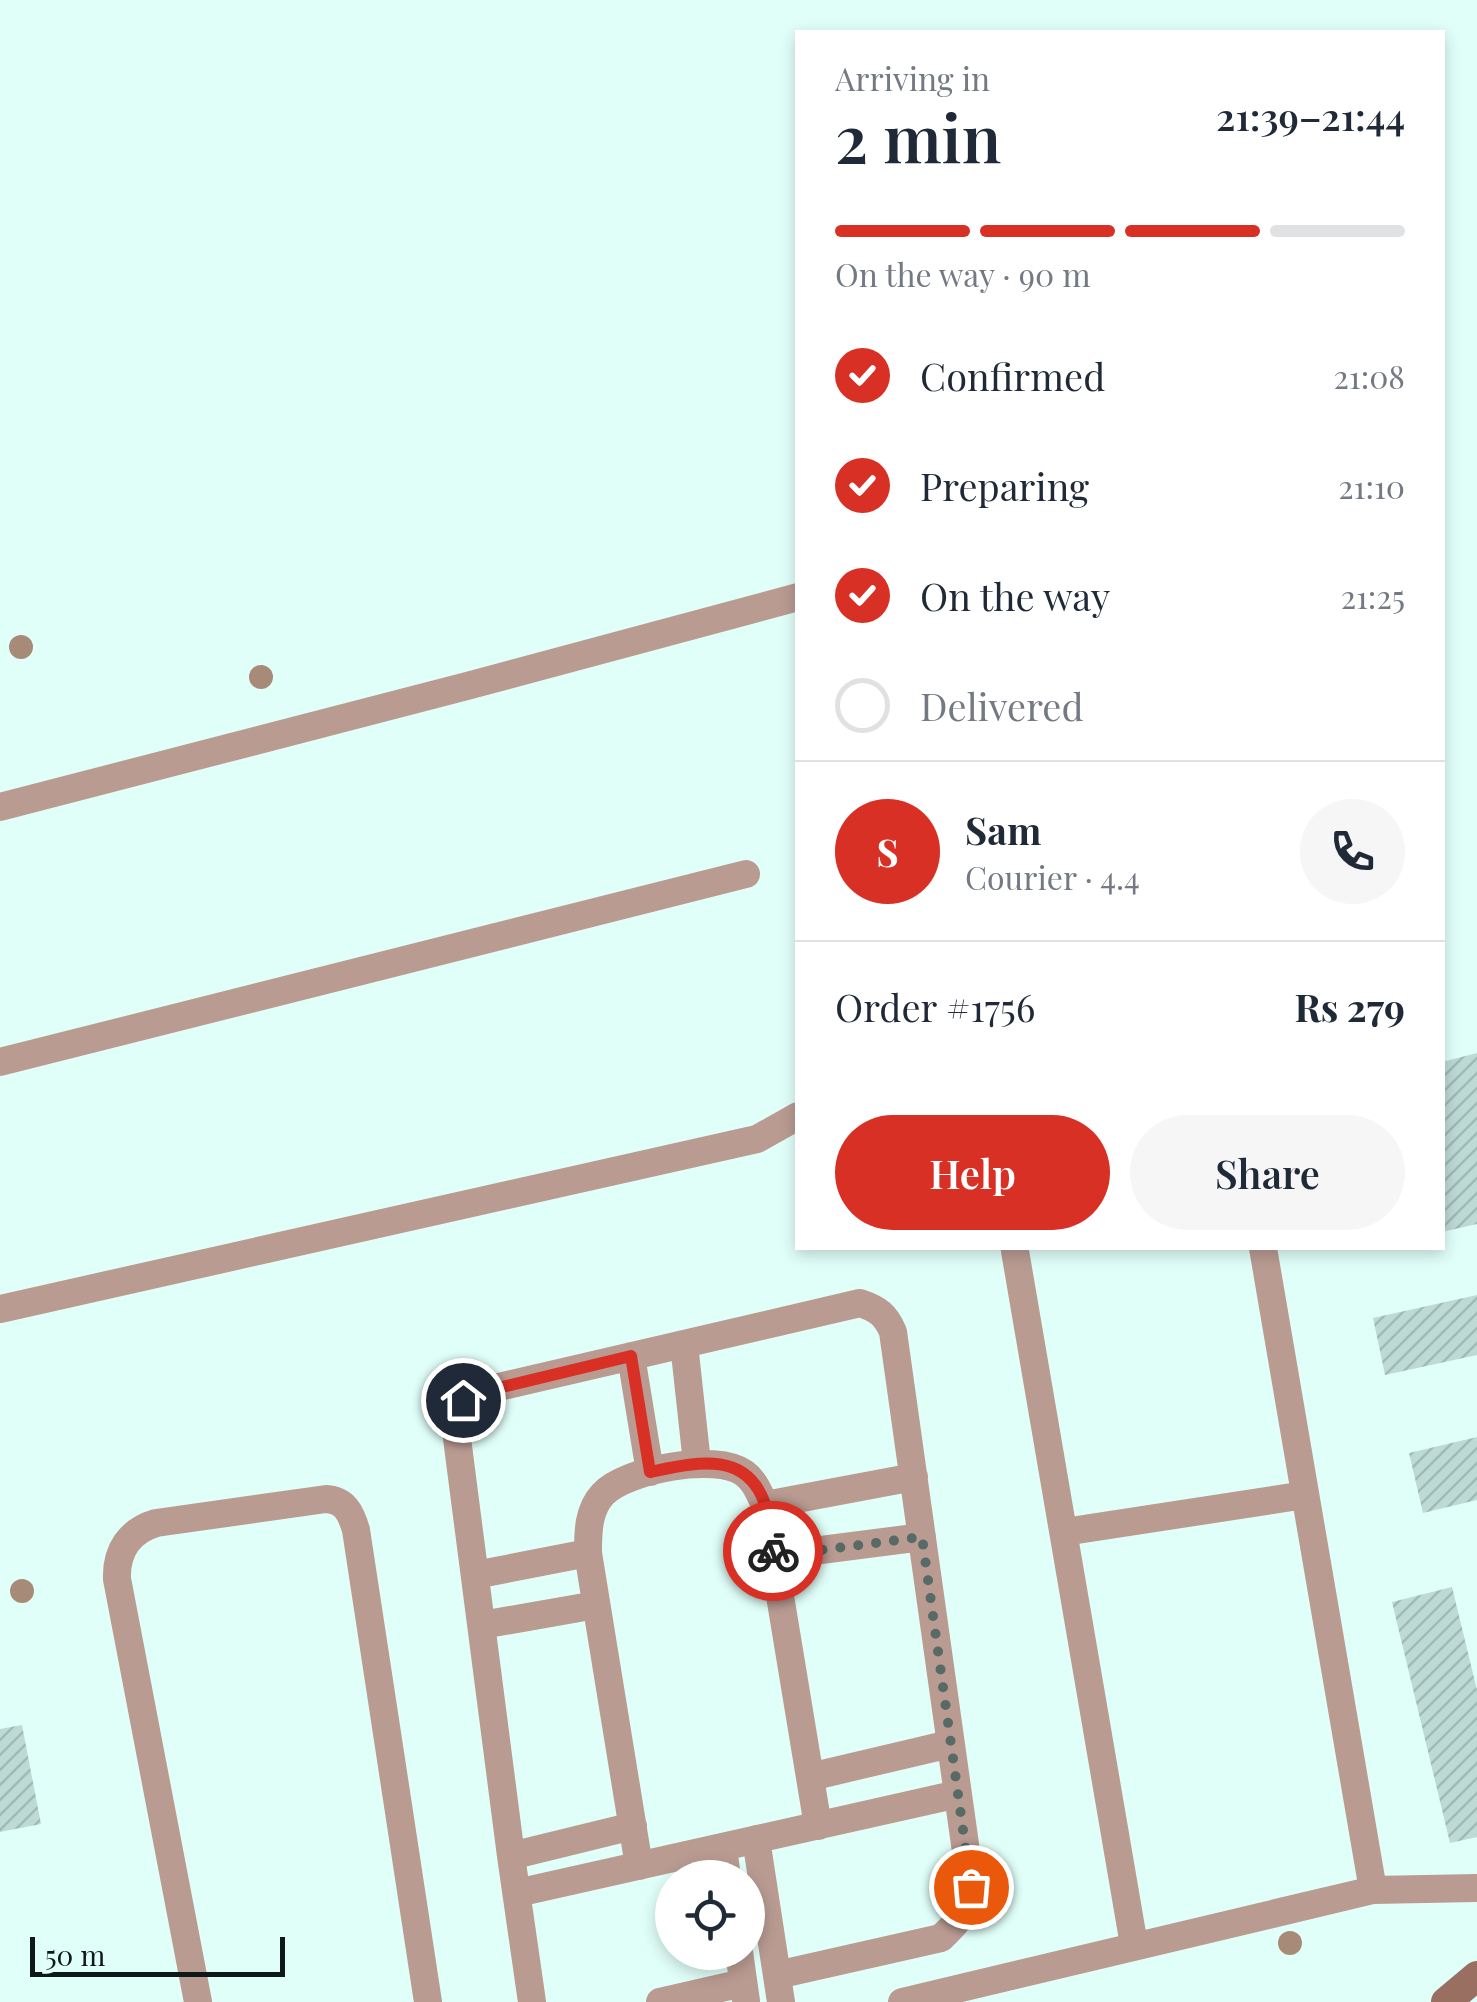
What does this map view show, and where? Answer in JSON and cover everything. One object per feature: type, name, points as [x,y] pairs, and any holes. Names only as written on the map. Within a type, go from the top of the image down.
[{"type":"street","points":[[0,806],[795,597]]},
{"type":"street","points":[[0,1062],[746,874]]},
{"type":"street","points":[[0,1309],[757,1139],[795,1118]]},
{"type":"street","points":[[1264,1250],[1373,1890]]},
{"type":"street","points":[[1015,1251],[1134,1946]]},
{"type":"street","points":[[532,2002],[455,1423],[463,1400],[473,1394],[860,1303],[886,1316],[894,1332],[971,1887],[968,1906],[942,1938],[779,1989],[756,1839]]},
{"type":"street","points":[[684,1344],[697,1462]]},
{"type":"street","points":[[631,1356],[650,1472]]},
{"type":"street","points":[[639,1866],[588,1552],[589,1523],[604,1493],[650,1472],[697,1462],[719,1463],[742,1471],[755,1483],[765,1505],[818,1826]]},
{"type":"street","points":[[765,1505],[914,1477]]},
{"type":"street","points":[[1064,1532],[1305,1495]]},
{"type":"street","points":[[198,2002],[116,1567],[125,1544],[142,1527],[326,1499],[344,1505],[356,1530],[428,2002]]},
{"type":"street","points":[[774,1556],[922,1537]]},
{"type":"street","points":[[475,1575],[588,1552]]},
{"type":"street","points":[[482,1625],[596,1605]]},
{"type":"street","points":[[810,1777],[950,1744]]},
{"type":"street","points":[[517,1893],[958,1794]]},
{"type":"street","points":[[510,1856],[633,1826]]},
{"type":"street","points":[[722,1847],[724,1860]]},
{"type":"street","points":[[902,2002],[1373,1890],[1477,1888]]},
{"type":"street","points":[[1446,2002],[1477,1976]]},
{"type":"street","points":[[660,2002],[745,1992]]},
{"type":"building","points":[[1477,1053],[1477,1224],[1445,1231],[1445,1061]]},
{"type":"building","points":[[1477,1295],[1477,1355],[1385,1375],[1373,1318]]},
{"type":"building","points":[[1477,1437],[1477,1500],[1423,1513],[1409,1453]]},
{"type":"building","points":[[1452,1587],[1477,1690],[1477,1837],[1450,1843],[1392,1602]]},
{"type":"building","points":[[22,1725],[41,1824],[0,1832],[0,1729]]},
{"type":"way so far","points":[[773,1551],[774,1556],[922,1537],[971,1887]]},
{"type":"route","points":[[463,1400],[473,1394],[631,1356],[650,1472],[697,1462],[719,1463],[742,1471],[755,1483],[765,1505],[773,1551]]}]
